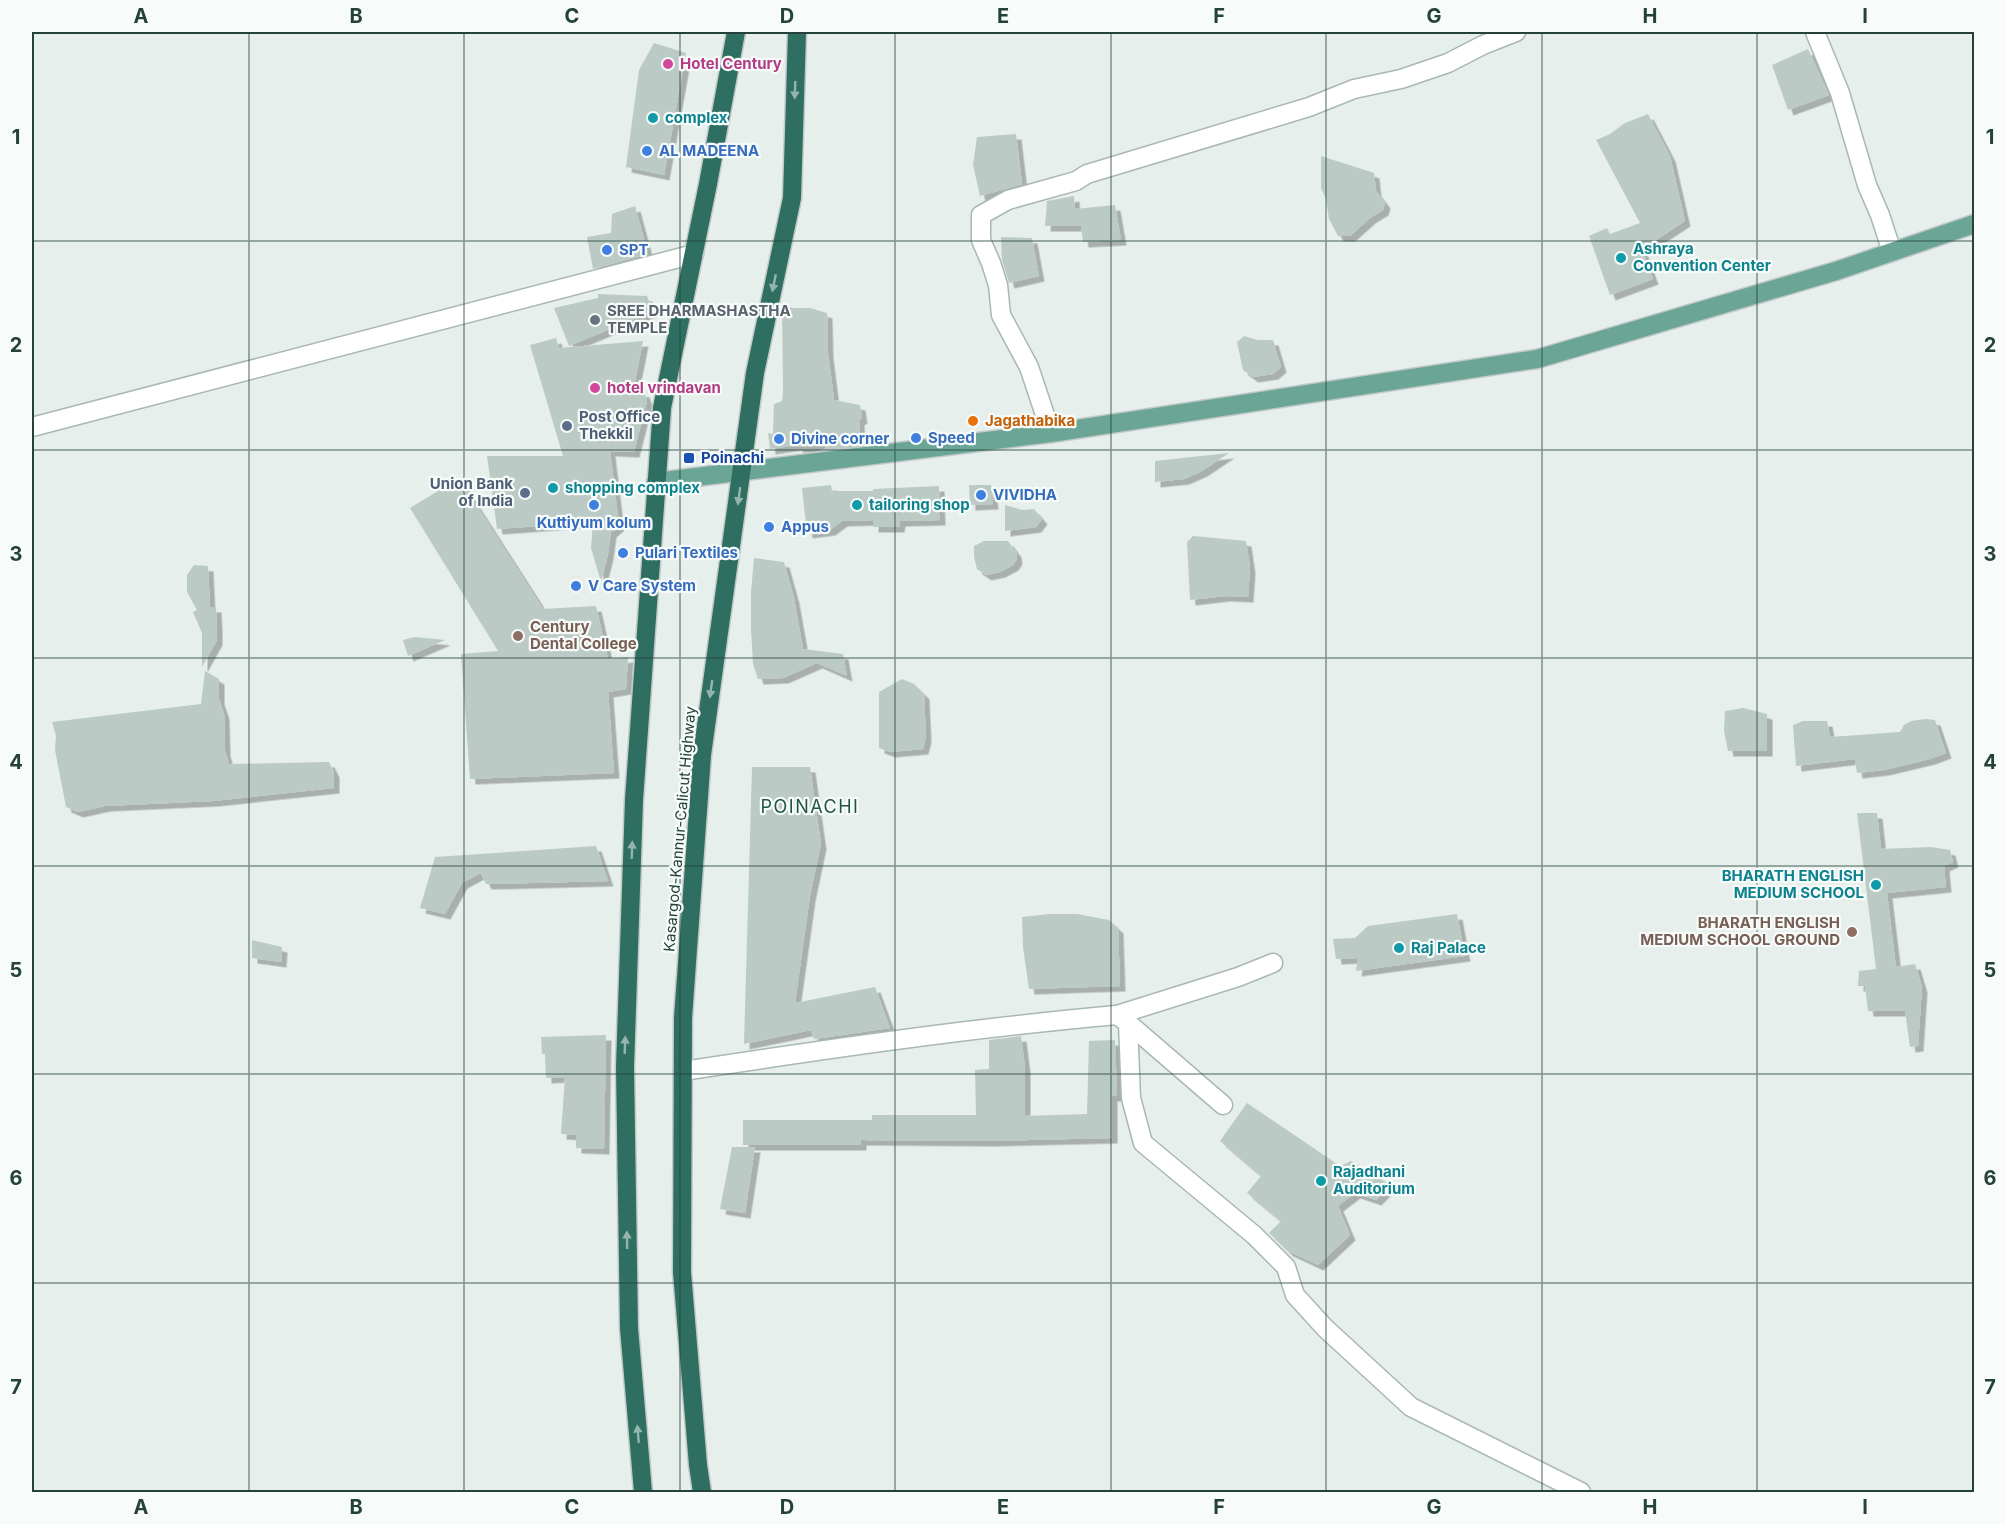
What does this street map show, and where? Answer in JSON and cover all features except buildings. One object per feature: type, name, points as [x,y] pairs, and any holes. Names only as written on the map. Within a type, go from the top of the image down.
[{"type":"highway","points":[[643,1492],[629,1328],[625,1067],[634,800],[663,408],[736,32]]},
{"type":"highway","name":"Kasargod-Kannur-Calicut Highway","points":[[702,1492],[682,1272],[682,1018],[702,755],[755,373],[792,198],[797,32]]},
{"type":"main road","points":[[656,482],[1051,433],[1537,359],[1836,272],[1974,224]]},
{"type":"street","points":[[1051,433],[1029,367],[1002,315],[992,263],[981,240],[981,215],[1008,200],[1076,181],[1087,174],[1310,107],[1354,89],[1401,79],[1429,70],[1516,32]]},
{"type":"street","points":[[1815,32],[1840,93],[1867,185],[1892,252]]},
{"type":"street","points":[[32,427],[694,254]]},
{"type":"street","points":[[682,1071],[1000,1026],[1122,1019],[1273,963]]},
{"type":"street","points":[[1122,1019],[1223,1105]]},
{"type":"street","points":[[1122,1019],[1131,1098],[1143,1143],[1254,1235],[1286,1267],[1295,1296],[1325,1328],[1411,1407],[1581,1492]]},
{"type":"place","name":"Hotel Century","points":[[668,64]]},
{"type":"place","name":"complex","points":[[653,118]]},
{"type":"place","name":"AL MADEENA","points":[[647,151]]},
{"type":"place","name":"SPT","points":[[607,250]]},
{"type":"place","name":"Ashraya Convention Center","points":[[1621,258]]},
{"type":"place","name":"SREE DHARMASHASTHA TEMPLE","points":[[595,320]]},
{"type":"place","name":"hotel vrindavan","points":[[595,388]]},
{"type":"place","name":"Jagathabika","points":[[973,421]]},
{"type":"place","name":"Post Office Thekkil","points":[[567,426]]},
{"type":"place","name":"Speed","points":[[916,438]]},
{"type":"place","name":"Divine corner","points":[[779,439]]},
{"type":"place","name":"Poinachi","points":[[689,458]]},
{"type":"place","name":"shopping complex","points":[[553,488]]},
{"type":"place","name":"Union Bank of India","points":[[525,493]]},
{"type":"place","name":"VIVIDHA","points":[[981,495]]},
{"type":"place","name":"Kuttiyum kolum","points":[[594,505]]},
{"type":"place","name":"tailoring shop","points":[[857,505]]},
{"type":"place","name":"Appus","points":[[769,527]]},
{"type":"place","name":"Pulari Textiles","points":[[623,553]]},
{"type":"place","name":"V Care System","points":[[576,586]]},
{"type":"place","name":"Century Dental College","points":[[518,636]]},
{"type":"place","name":"BHARATH ENGLISH MEDIUM SCHOOL","points":[[1876,885]]},
{"type":"place","name":"BHARATH ENGLISH MEDIUM SCHOOL GROUND","points":[[1852,932]]},
{"type":"place","name":"Raj Palace","points":[[1399,948]]},
{"type":"place","name":"Rajadhani Auditorium","points":[[1321,1181]]},
{"type":"district","name":"POINACHI","points":[[810,807]]}]
